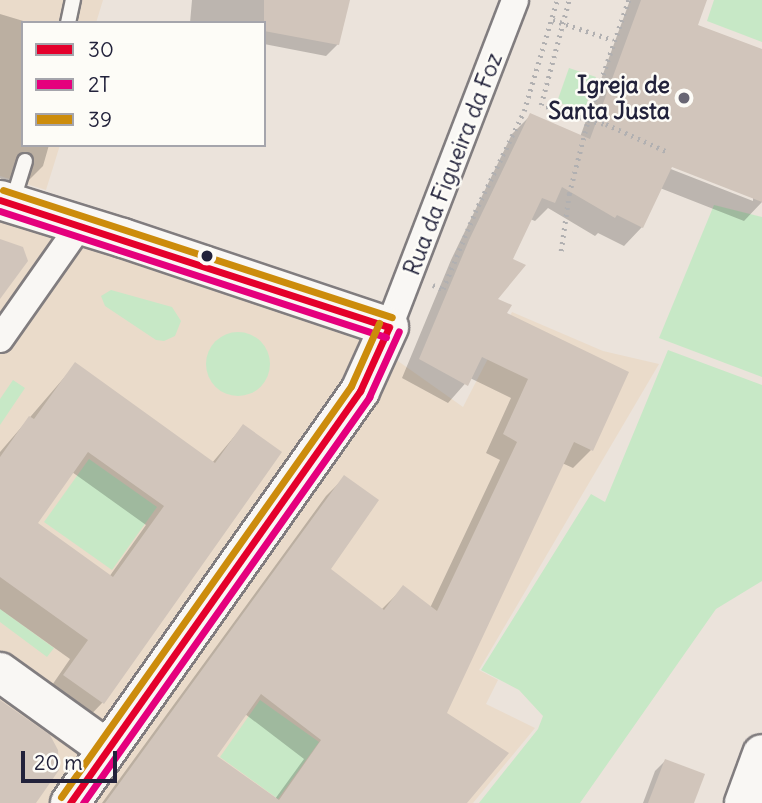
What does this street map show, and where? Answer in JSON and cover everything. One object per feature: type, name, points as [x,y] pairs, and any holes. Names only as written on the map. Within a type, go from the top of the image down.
[{"type":"main road","points":[[6,202],[389,327],[360,391],[70,803]]},
{"type":"main road","points":[[0,672],[107,749]]},
{"type":"main road","points":[[744,803],[762,754]]},
{"type":"street","name":"Rua da Figueira da Foz","points":[[389,327],[515,0]]},
{"type":"street","points":[[0,339],[80,225]]},
{"type":"lane","points":[[68,21],[73,0]]},
{"type":"lane","points":[[6,202],[25,161]]},
{"type":"path","points":[[443,289],[475,212],[524,111],[557,0]]},
{"type":"path","points":[[569,0],[541,105],[606,124],[668,152]]},
{"type":"path","points":[[561,251],[569,194],[588,120],[613,40],[629,0]]},
{"type":"path","points":[[553,20],[613,40]]},
{"type":"shaded area","points":[[0,0],[103,0],[97,21],[21,21],[21,147],[59,147],[46,190],[0,176]]},
{"type":"shaded area","points":[[0,222],[347,325],[463,407],[512,312],[603,351],[659,364],[479,670],[498,680],[486,704],[535,728],[473,803],[0,803]]},
{"type":"green space","points":[[714,0],[762,0],[762,42],[707,21]]},
{"type":"green space","points":[[569,68],[596,77],[584,111],[557,102]]},
{"type":"green space","points":[[714,205],[762,217],[762,377],[659,338]]},
{"type":"green space","points":[[111,290],[172,307],[181,321],[175,336],[164,341],[156,340],[105,306],[101,296]]},
{"type":"green space","points":[[238,332],[256,338],[264,346],[270,364],[264,382],[256,390],[238,396],[220,390],[212,382],[206,364],[212,346],[220,338]]},
{"type":"green space","points":[[668,350],[762,385],[762,581],[716,609],[580,803],[479,803],[538,729],[543,716],[519,690],[481,670],[591,494],[605,502]]},
{"type":"green space","points":[[13,380],[25,388],[0,425],[0,399]]},
{"type":"green space","points":[[89,459],[157,507],[112,570],[44,522]]},
{"type":"green space","points":[[0,609],[54,648],[47,657],[0,622]]},
{"type":"green space","points":[[260,700],[319,742],[278,799],[220,757]]},
{"type":"building","points":[[264,0],[350,0],[339,45],[266,31]]},
{"type":"building","points":[[641,0],[707,0],[698,25],[762,49],[762,202],[672,167],[643,228],[617,215],[615,218],[562,187],[555,203],[542,198],[513,259],[526,265],[498,299],[512,305],[507,313],[629,372],[593,451],[574,442],[447,713],[509,753],[467,803],[105,803],[344,475],[379,500],[331,569],[384,610],[403,585],[437,611],[517,442],[503,434],[528,379],[482,357],[468,386],[419,359],[469,240],[530,113],[590,139]],"holes":[[[261,694],[321,740],[279,800],[217,756]]]},
{"type":"building","points":[[0,239],[23,247],[28,261],[0,299]]},
{"type":"building","points":[[75,362],[215,463],[243,424],[282,452],[104,704],[63,675],[88,640],[0,577],[0,457],[29,416],[34,419]],"holes":[[[88,452],[164,506],[113,577],[38,523]]]},
{"type":"building","points":[[0,700],[50,735],[58,750],[59,770],[36,803],[0,803]]},
{"type":"building","points":[[665,759],[705,774],[694,803],[648,803]]},
{"type":"transit line","name":"39","points":[[3,190],[392,317]]},
{"type":"transit line","name":"30","points":[[0,200],[389,327]]},
{"type":"transit line","name":"2T","points":[[0,211],[386,337]]},
{"type":"transit line","name":"39","points":[[61,797],[351,386],[379,323]]},
{"type":"transit line","name":"30","points":[[70,803],[360,391],[389,327]]},
{"type":"transit line","name":"2T","points":[[83,803],[369,397],[399,331]]},
{"type":"place","name":"Igreja de Santa Justa","points":[[684,98]]}]
